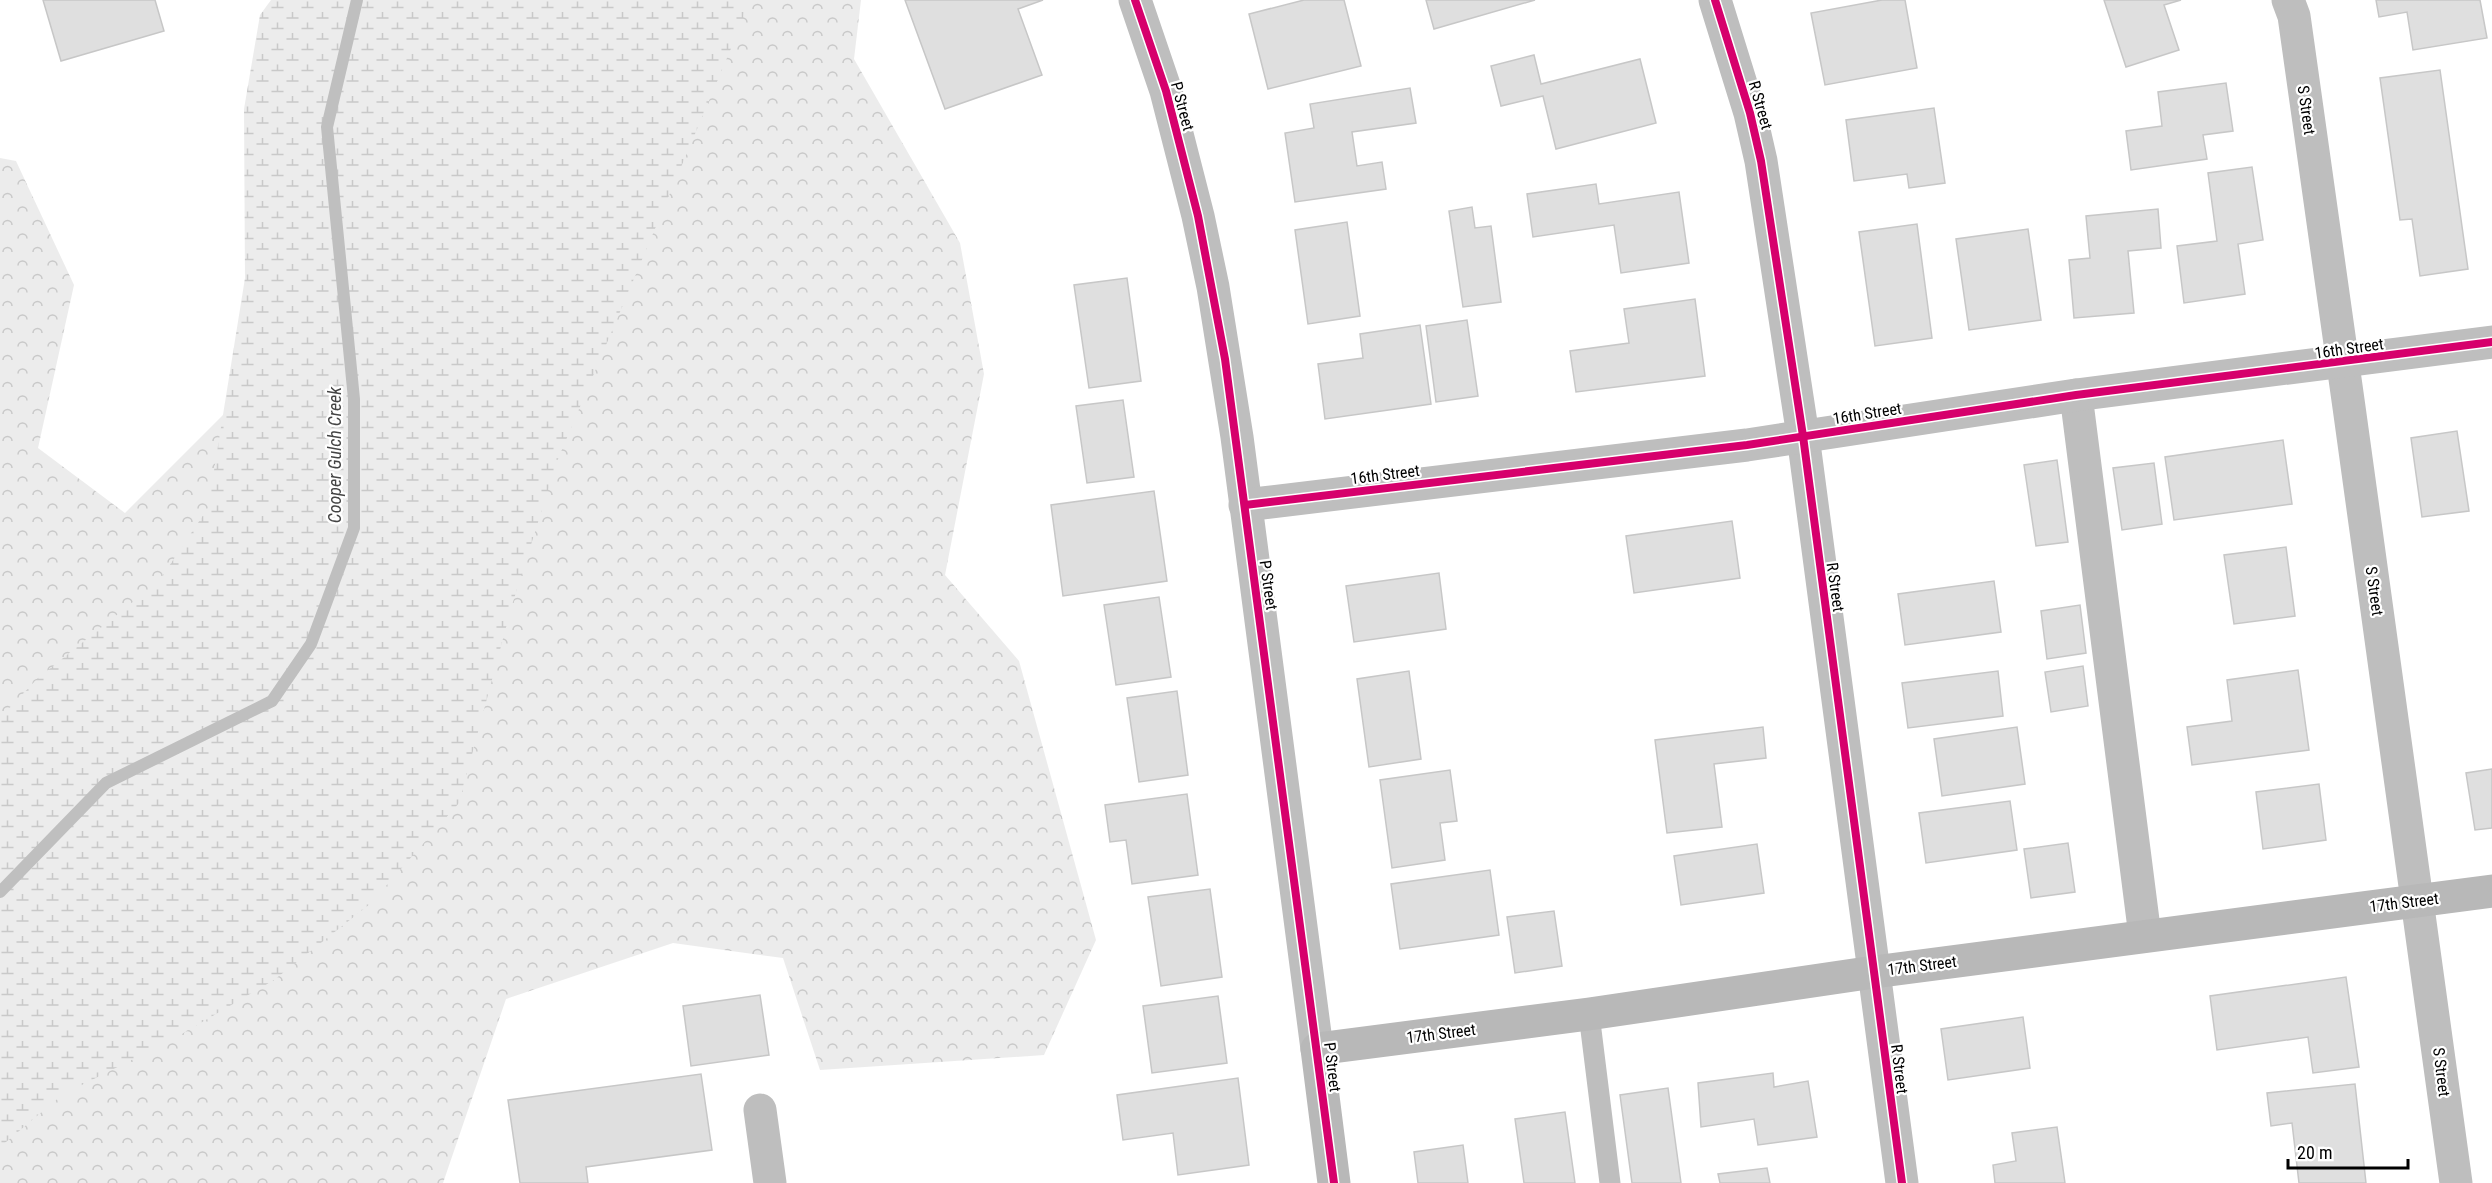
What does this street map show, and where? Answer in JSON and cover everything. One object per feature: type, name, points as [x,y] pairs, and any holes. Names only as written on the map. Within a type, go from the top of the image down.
[{"type":"street","name":"P Street","points":[[1135,0],[1166,91],[1198,216],[1225,359],[1334,1183]]},
{"type":"street","name":"R Street","points":[[1715,0],[1750,113],[1761,161],[1803,436],[1902,1183]]},
{"type":"street","name":"S Street","points":[[2288,0],[2294,16],[2420,900],[2456,1183]]},
{"type":"street","name":"16th Street","points":[[1245,505],[1803,436],[2076,395],[2492,342]]},
{"type":"street","points":[[2076,395],[2145,936]]},
{"type":"street","name":"17th Street","points":[[1317,1049],[1589,1014],[1874,972],[2492,891]]},
{"type":"street","points":[[760,1110],[770,1183]]},
{"type":"lane","points":[[1589,1014],[1610,1183]]},
{"type":"green space","points":[[271,0],[746,0],[743,20],[558,459],[512,605],[459,803],[370,904],[274,980],[175,1038],[62,1095],[0,1147],[0,718],[37,679],[159,581],[208,508],[245,278],[244,109],[260,15]]},
{"type":"green space","points":[[273,0],[861,0],[854,59],[960,243],[984,374],[945,575],[1019,661],[1096,940],[1044,1055],[820,1070],[783,958],[673,943],[506,999],[443,1183],[0,1183],[0,158],[16,161],[74,285],[38,448],[125,513],[274,364]]},
{"type":"building","points":[[43,0],[155,0],[164,31],[61,61]]},
{"type":"building","points":[[905,0],[1043,0],[1018,9],[1042,75],[945,109]]},
{"type":"building","points":[[1304,0],[1344,0],[1361,66],[1268,89],[1249,14]]},
{"type":"building","points":[[1426,0],[1535,0],[1434,29]]},
{"type":"building","points":[[1882,0],[1905,0],[1917,68],[1825,85],[1811,13]]},
{"type":"building","points":[[2104,0],[2181,0],[2164,5],[2179,50],[2126,67]]},
{"type":"building","points":[[2376,0],[2480,0],[2487,38],[2413,50],[2407,12],[2379,17]]},
{"type":"building","points":[[1534,55],[1541,84],[1640,59],[1656,123],[1556,149],[1543,96],[1501,106],[1491,66]]},
{"type":"building","points":[[2440,70],[2468,269],[2420,276],[2412,219],[2400,220],[2380,78]]},
{"type":"building","points":[[2226,83],[2233,131],[2203,135],[2207,159],[2131,170],[2126,131],[2162,126],[2158,92]]},
{"type":"building","points":[[1410,88],[1416,123],[1352,132],[1357,166],[1382,162],[1386,189],[1295,202],[1285,133],[1314,128],[1310,104]]},
{"type":"building","points":[[1934,108],[1945,183],[1909,188],[1907,174],[1854,181],[1846,120]]},
{"type":"building","points":[[2252,167],[2263,240],[2238,244],[2245,294],[2184,303],[2177,246],[2217,241],[2208,173]]},
{"type":"building","points":[[1596,184],[1599,204],[1679,192],[1689,263],[1621,273],[1614,225],[1533,237],[1527,194]]},
{"type":"building","points":[[1472,207],[1475,228],[1491,226],[1501,302],[1463,307],[1449,211]]},
{"type":"building","points":[[2158,209],[2161,248],[2128,251],[2134,313],[2074,318],[2069,260],[2090,258],[2086,216]]},
{"type":"building","points":[[1347,222],[1360,316],[1308,324],[1295,230]]},
{"type":"building","points":[[1917,224],[1932,338],[1875,346],[1859,232]]},
{"type":"building","points":[[2028,229],[2041,320],[1969,330],[1956,239]]},
{"type":"building","points":[[1127,278],[1141,381],[1089,388],[1074,285]]},
{"type":"building","points":[[1695,299],[1705,376],[1576,392],[1570,351],[1629,343],[1624,309]]},
{"type":"building","points":[[1467,320],[1478,396],[1436,402],[1426,326]]},
{"type":"building","points":[[1420,325],[1431,404],[1325,419],[1318,364],[1363,358],[1360,334]]},
{"type":"building","points":[[1123,400],[1134,477],[1087,483],[1076,406]]},
{"type":"building","points":[[2457,431],[2469,511],[2422,517],[2411,438]]},
{"type":"building","points":[[2283,440],[2292,504],[2174,520],[2165,457]]},
{"type":"building","points":[[2057,460],[2068,542],[2036,546],[2024,465]]},
{"type":"building","points":[[2154,463],[2162,524],[2122,530],[2113,468]]},
{"type":"building","points":[[1154,491],[1167,581],[1063,596],[1051,505]]},
{"type":"building","points":[[1732,521],[1740,578],[1634,593],[1626,536]]},
{"type":"building","points":[[2286,547],[2295,616],[2234,624],[2224,555]]},
{"type":"building","points":[[1439,573],[1446,629],[1354,642],[1346,586]]},
{"type":"building","points":[[1994,581],[2001,632],[1905,645],[1898,594]]},
{"type":"building","points":[[1159,597],[1171,677],[1116,685],[1104,605]]},
{"type":"building","points":[[2080,605],[2086,653],[2047,659],[2041,611]]},
{"type":"building","points":[[2083,666],[2088,706],[2051,712],[2045,672]]},
{"type":"building","points":[[2298,670],[2309,750],[2192,765],[2187,727],[2232,721],[2227,680]]},
{"type":"building","points":[[1409,671],[1421,759],[1369,767],[1357,679]]},
{"type":"building","points":[[1998,671],[2003,716],[1908,728],[1902,683]]},
{"type":"building","points":[[1177,691],[1188,775],[1139,782],[1127,698]]},
{"type":"building","points":[[1763,727],[1766,758],[1714,764],[1722,827],[1667,833],[1655,740]]},
{"type":"building","points":[[2017,727],[2025,784],[1942,796],[1934,739]]},
{"type":"building","points":[[2492,769],[2492,828],[2475,830],[2466,773]]},
{"type":"building","points":[[1450,770],[1457,821],[1440,823],[1445,860],[1392,868],[1380,780]]},
{"type":"building","points":[[2319,784],[2326,840],[2263,849],[2256,792]]},
{"type":"building","points":[[1187,794],[1198,875],[1132,884],[1126,840],[1110,842],[1105,805]]},
{"type":"building","points":[[2010,801],[2017,850],[1926,863],[1919,813]]},
{"type":"building","points":[[2068,843],[2075,892],[2031,898],[2024,849]]},
{"type":"building","points":[[1757,844],[1764,893],[1681,905],[1674,856]]},
{"type":"building","points":[[1490,870],[1499,935],[1400,949],[1391,884]]},
{"type":"building","points":[[1210,889],[1222,977],[1161,986],[1148,897]]},
{"type":"building","points":[[1554,911],[1562,966],[1515,973],[1507,917]]},
{"type":"building","points":[[2346,977],[2359,1067],[2313,1073],[2308,1037],[2217,1050],[2210,996]]},
{"type":"building","points":[[760,995],[769,1055],[691,1066],[683,1006]]},
{"type":"building","points":[[1218,996],[1227,1063],[1152,1073],[1143,1006]]},
{"type":"building","points":[[2023,1017],[2030,1068],[1948,1080],[1941,1029]]},
{"type":"building","points":[[1773,1073],[1774,1087],[1808,1081],[1817,1137],[1758,1145],[1754,1119],[1701,1127],[1698,1083]]},
{"type":"building","points":[[701,1074],[712,1150],[586,1167],[588,1183],[520,1183],[508,1100]]},
{"type":"building","points":[[1238,1078],[1249,1165],[1178,1175],[1173,1133],[1123,1140],[1117,1095]]},
{"type":"building","points":[[2355,1084],[2366,1183],[2299,1183],[2292,1123],[2271,1126],[2267,1093]]},
{"type":"building","points":[[1668,1088],[1681,1183],[1632,1183],[1620,1095]]},
{"type":"building","points":[[1565,1112],[1575,1183],[1524,1183],[1515,1119]]},
{"type":"building","points":[[2057,1127],[2065,1183],[1995,1183],[1993,1165],[2016,1161],[2012,1133]]},
{"type":"building","points":[[1463,1145],[1468,1183],[1418,1183],[1414,1152]]},
{"type":"building","points":[[1767,1168],[1770,1183],[1720,1183],[1718,1174]]},
{"type":"waterway","name":"Cooper Gulch Creek","points":[[0,892],[106,783],[272,701],[311,644],[354,528],[354,399],[327,127],[357,0]]},
{"type":"cycle path","points":[[1135,0],[1166,91],[1198,216],[1225,359],[1334,1183]]},
{"type":"cycle path","points":[[1715,0],[1750,113],[1761,161],[1803,436],[1902,1183]]},
{"type":"cycle path","points":[[1245,505],[1747,445],[2076,395],[2492,342]]}]
